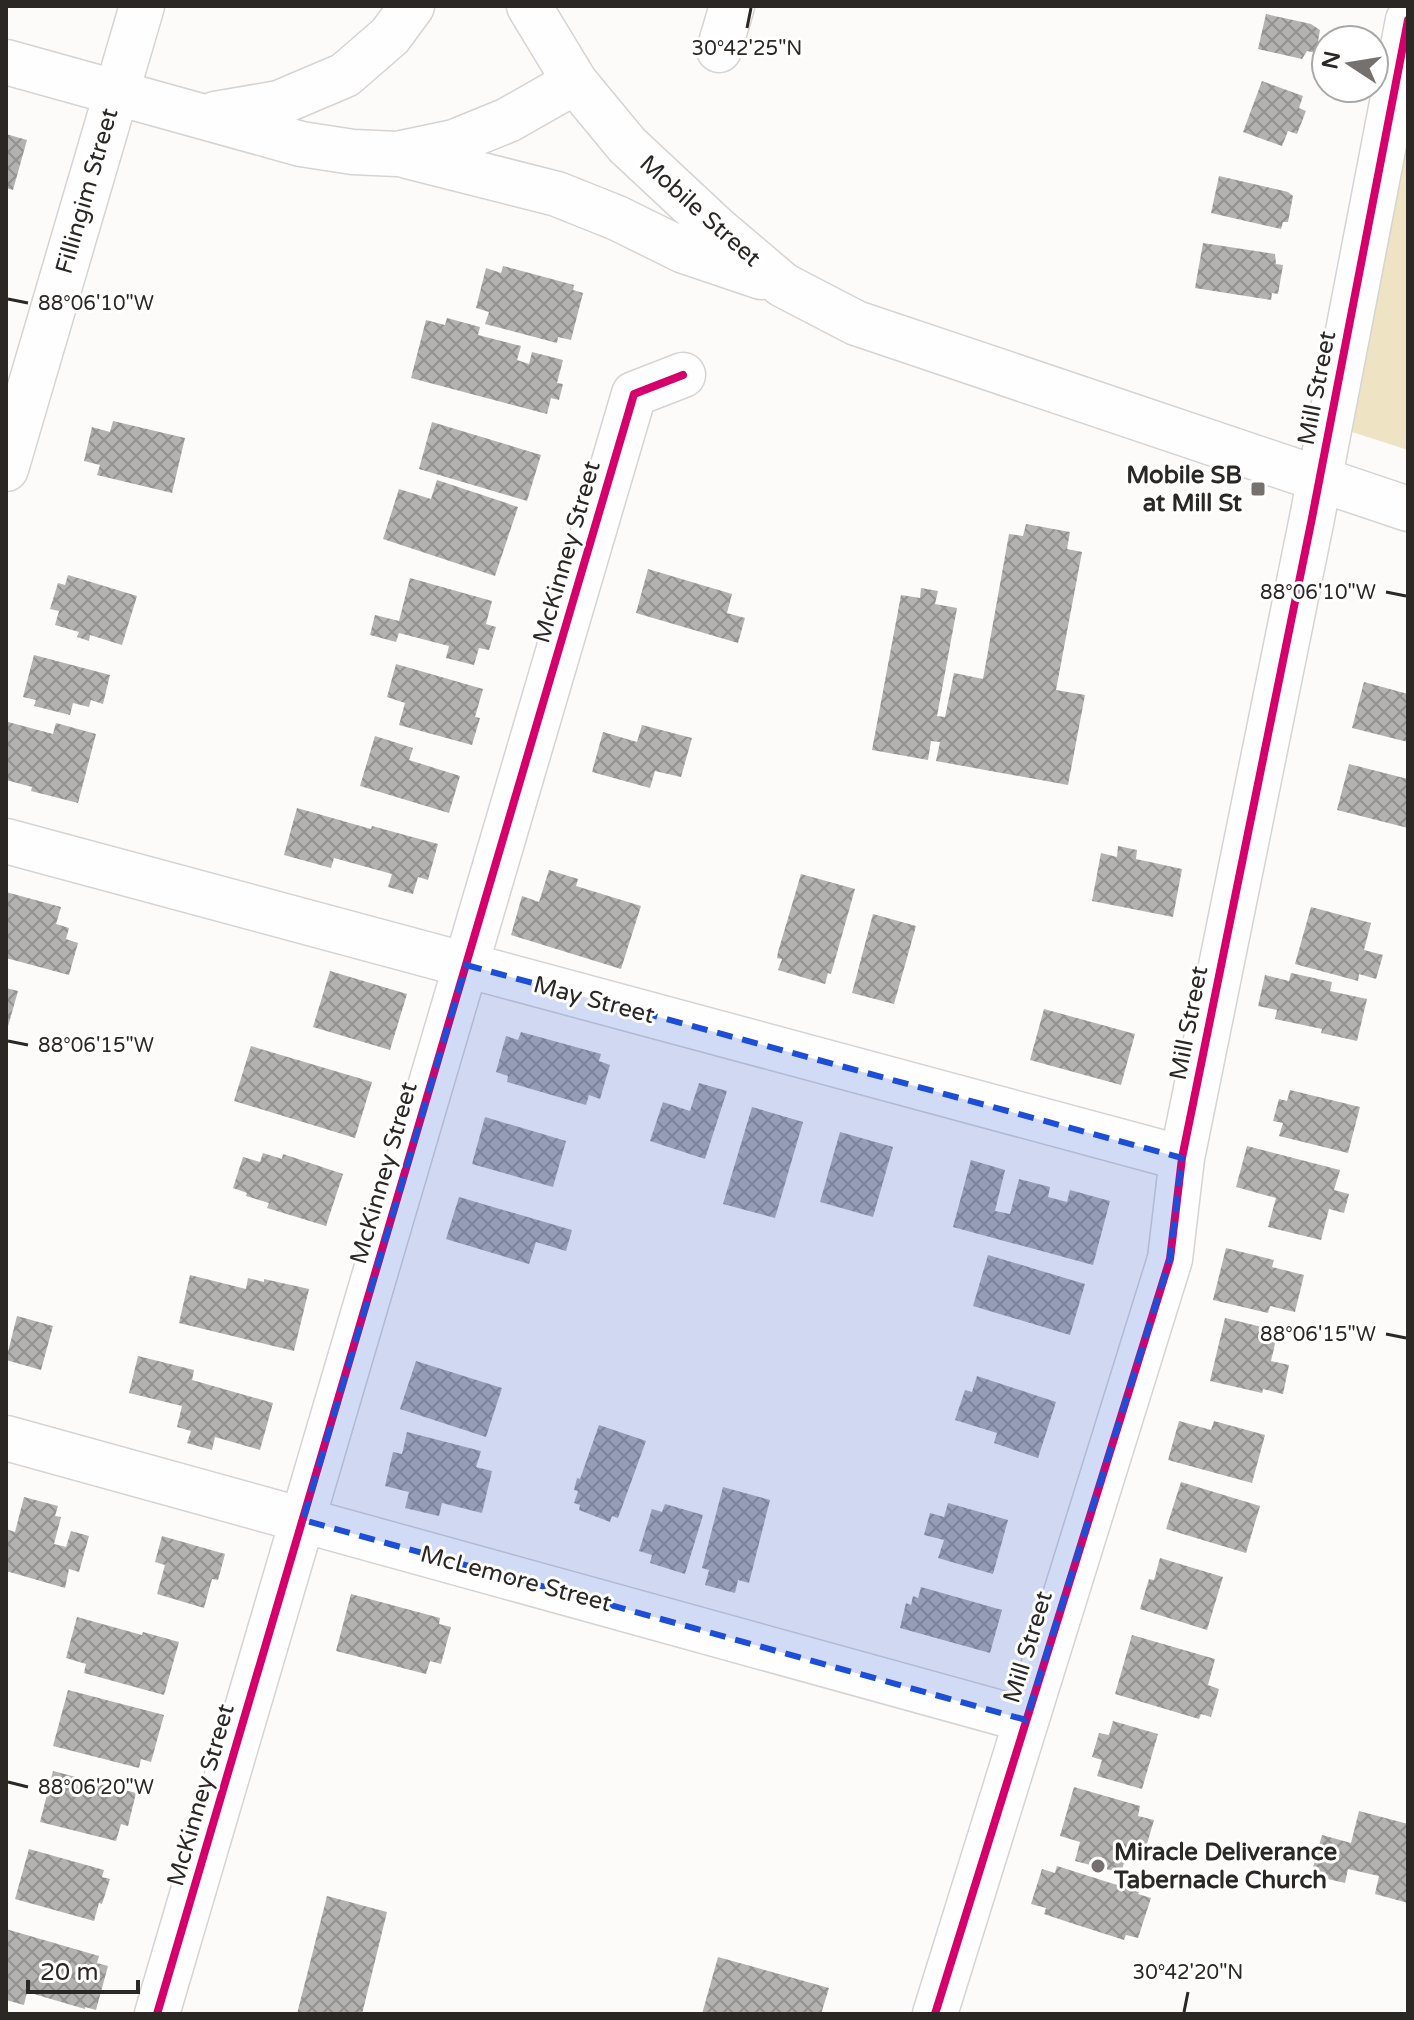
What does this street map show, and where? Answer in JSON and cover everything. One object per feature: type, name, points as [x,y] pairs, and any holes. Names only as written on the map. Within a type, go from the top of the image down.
[{"type":"street","name":"Fillingim Street","points":[[6,469],[142,6]]},
{"type":"street","points":[[202,116],[279,103],[345,75],[390,36],[412,6]]},
{"type":"street","name":"Mobile Street","points":[[529,6],[575,82],[627,145],[717,229],[783,285],[856,323],[1408,509]]},
{"type":"street","points":[[719,50],[732,6]]},
{"type":"street","name":"Mill Street","points":[[935,2014],[1170,1259],[1182,1158],[1408,20]]},
{"type":"street","points":[[6,62],[301,144],[353,152],[397,154],[557,194],[617,218],[684,251],[783,285]]},
{"type":"street","points":[[397,154],[468,137],[508,120],[575,82]]},
{"type":"street","name":"McKinney Street","points":[[157,2014],[634,394],[683,375]]},
{"type":"street","name":"May Street","points":[[6,841],[1182,1158]]},
{"type":"street","name":"McLemore Street","points":[[6,1438],[1026,1720]]},
{"type":"highlighted area","points":[[466,965],[1182,1158],[1170,1259],[1026,1720],[303,1520]]},
{"type":"shaded area","points":[[1408,20],[1408,450],[1330,425]]},
{"type":"building","points":[[1266,14],[1311,24],[1310,52],[1307,51],[1302,59],[1258,49]]},
{"type":"building","points":[[1262,81],[1303,96],[1299,108],[1306,111],[1297,134],[1288,131],[1282,146],[1243,132]]},
{"type":"building","points":[[6,134],[27,140],[13,190],[6,188]]},
{"type":"building","points":[[1219,176],[1288,192],[1293,196],[1288,222],[1283,222],[1281,229],[1211,213]]},
{"type":"building","points":[[1203,243],[1275,254],[1276,264],[1283,265],[1278,294],[1272,293],[1271,300],[1195,288]]},
{"type":"building","points":[[503,266],[574,285],[573,290],[583,293],[571,340],[558,337],[557,343],[485,324],[489,312],[476,308],[486,268],[501,273]]},
{"type":"building","points":[[447,318],[480,327],[478,335],[521,346],[517,360],[529,364],[532,352],[563,360],[557,383],[563,384],[559,400],[551,398],[547,414],[411,378],[426,320],[445,325]]},
{"type":"building","points":[[113,421],[185,438],[172,493],[97,475],[100,465],[84,461],[92,427],[110,432]]},
{"type":"building","points":[[432,422],[541,455],[527,501],[419,469]]},
{"type":"building","points":[[437,480],[518,507],[495,576],[383,539],[399,489],[431,499]]},
{"type":"building","points":[[1026,524],[1070,532],[1067,549],[1082,552],[1056,690],[1085,695],[1068,785],[936,761],[940,742],[931,741],[928,760],[872,750],[901,595],[920,598],[921,588],[938,591],[935,604],[957,608],[937,716],[945,717],[954,673],[983,679],[1009,534],[1023,536]]},
{"type":"building","points":[[648,569],[732,594],[727,613],[745,618],[738,643],[636,613]]},
{"type":"building","points":[[68,575],[137,596],[122,645],[90,635],[89,641],[77,637],[79,632],[55,625],[59,611],[50,609],[58,583],[65,585]]},
{"type":"building","points":[[410,578],[492,601],[486,624],[496,627],[489,650],[479,648],[474,665],[446,658],[449,646],[399,633],[396,642],[370,635],[375,615],[399,621]]},
{"type":"building","points":[[34,655],[110,675],[103,704],[91,700],[89,707],[73,703],[70,715],[34,706],[36,700],[23,697]]},
{"type":"building","points":[[396,664],[483,689],[475,717],[480,718],[472,745],[399,725],[405,703],[387,697]]},
{"type":"building","points":[[1364,682],[1408,694],[1408,742],[1352,728]]},
{"type":"building","points":[[8,722],[53,734],[56,723],[96,734],[78,803],[31,791],[32,787],[6,780]]},
{"type":"building","points":[[642,725],[692,738],[681,777],[655,771],[650,788],[592,772],[603,732],[637,742]]},
{"type":"building","points":[[375,736],[413,748],[409,760],[460,776],[449,813],[360,786]]},
{"type":"building","points":[[1349,764],[1408,779],[1408,828],[1337,810]]},
{"type":"building","points":[[297,808],[438,844],[428,880],[418,877],[413,894],[388,887],[392,874],[334,858],[331,868],[284,855]]},
{"type":"building","points":[[1118,846],[1137,850],[1136,859],[1182,869],[1173,917],[1092,901],[1101,853],[1117,857]]},
{"type":"building","points":[[549,870],[578,879],[576,886],[641,906],[621,969],[511,935],[522,896],[539,902]]},
{"type":"building","points":[[801,874],[855,889],[831,974],[828,973],[825,984],[778,970],[782,959],[777,958],[778,952]]},
{"type":"building","points":[[6,892],[61,907],[56,924],[69,928],[66,939],[78,943],[69,975],[6,958]]},
{"type":"building","points":[[1311,907],[1371,923],[1364,950],[1383,955],[1376,979],[1359,974],[1358,981],[1295,964]]},
{"type":"building","points":[[873,914],[916,926],[894,1004],[852,993]]},
{"type":"building","points":[[330,971],[407,994],[390,1050],[313,1027]]},
{"type":"building","points":[[1291,973],[1332,982],[1330,991],[1367,999],[1357,1041],[1321,1033],[1322,1029],[1275,1019],[1277,1010],[1258,1006],[1265,975],[1289,981]]},
{"type":"building","points":[[6,988],[18,991],[7,1030],[6,1030]]},
{"type":"building","points":[[1044,1009],[1135,1034],[1121,1085],[1030,1060]]},
{"type":"building","points":[[521,1032],[601,1054],[599,1061],[610,1065],[600,1099],[589,1095],[586,1105],[507,1082],[508,1076],[496,1072],[506,1036],[518,1040]]},
{"type":"building","points":[[251,1046],[372,1082],[355,1138],[234,1101]]},
{"type":"building","points":[[699,1083],[727,1091],[705,1159],[650,1141],[663,1102],[690,1111]]},
{"type":"building","points":[[1290,1090],[1360,1107],[1348,1153],[1279,1136],[1283,1123],[1273,1121],[1279,1099],[1287,1101]]},
{"type":"building","points":[[752,1107],[803,1122],[775,1218],[723,1204]]},
{"type":"building","points":[[485,1117],[566,1141],[553,1187],[472,1164]]},
{"type":"building","points":[[840,1132],[893,1147],[873,1217],[820,1202]]},
{"type":"building","points":[[1247,1146],[1340,1170],[1334,1190],[1349,1194],[1344,1213],[1329,1209],[1321,1240],[1268,1227],[1276,1198],[1236,1187]]},
{"type":"building","points":[[263,1153],[282,1159],[283,1154],[343,1174],[326,1226],[267,1208],[269,1203],[233,1188],[243,1157],[260,1162]]},
{"type":"building","points":[[971,1160],[1005,1170],[995,1211],[1010,1214],[1019,1179],[1050,1187],[1048,1197],[1067,1202],[1070,1190],[1110,1201],[1093,1265],[953,1227]]},
{"type":"building","points":[[459,1197],[572,1230],[566,1251],[536,1242],[529,1264],[446,1239]]},
{"type":"building","points":[[1226,1248],[1274,1260],[1272,1267],[1304,1275],[1295,1312],[1270,1306],[1268,1313],[1213,1300]]},
{"type":"building","points":[[988,1255],[1085,1284],[1070,1335],[973,1306]]},
{"type":"building","points":[[190,1275],[246,1289],[248,1278],[309,1289],[294,1351],[179,1323]]},
{"type":"building","points":[[17,1316],[53,1326],[41,1370],[6,1360]]},
{"type":"building","points":[[1225,1318],[1278,1331],[1271,1361],[1289,1365],[1283,1394],[1263,1389],[1262,1393],[1210,1381]]},
{"type":"building","points":[[138,1356],[194,1370],[192,1380],[273,1403],[260,1450],[215,1437],[212,1450],[187,1443],[191,1431],[177,1427],[182,1406],[129,1393]]},
{"type":"building","points":[[416,1361],[502,1388],[486,1437],[400,1409]]},
{"type":"building","points":[[977,1376],[1056,1402],[1038,1458],[994,1443],[997,1433],[955,1420],[965,1390],[972,1392]]},
{"type":"building","points":[[1179,1421],[1211,1430],[1214,1421],[1265,1435],[1252,1483],[1168,1460]]},
{"type":"building","points":[[599,1425],[646,1441],[618,1518],[612,1516],[610,1522],[579,1510],[580,1505],[574,1503],[578,1491],[574,1490],[577,1478],[580,1479]]},
{"type":"building","points":[[407,1432],[481,1451],[476,1467],[492,1471],[482,1513],[442,1503],[439,1516],[405,1508],[409,1492],[385,1486],[393,1452],[402,1454]]},
{"type":"building","points":[[1181,1482],[1260,1506],[1246,1553],[1166,1529]]},
{"type":"building","points":[[723,1487],[770,1500],[749,1583],[738,1580],[735,1593],[705,1585],[709,1570],[702,1568]]},
{"type":"building","points":[[24,1497],[58,1506],[55,1516],[61,1517],[54,1544],[66,1547],[71,1531],[89,1536],[79,1572],[69,1569],[65,1588],[6,1571],[6,1529],[15,1532]]},
{"type":"building","points":[[948,1503],[1008,1520],[993,1574],[938,1558],[944,1540],[924,1535],[930,1513],[944,1517]]},
{"type":"building","points":[[665,1504],[703,1515],[685,1574],[650,1563],[652,1555],[639,1551],[652,1509],[662,1512]]},
{"type":"building","points":[[162,1536],[225,1554],[218,1580],[212,1579],[204,1608],[157,1594],[165,1565],[155,1562]]},
{"type":"building","points":[[1160,1558],[1223,1577],[1207,1630],[1140,1609],[1149,1579],[1154,1580]]},
{"type":"building","points":[[921,1587],[1002,1610],[990,1653],[900,1628],[906,1603],[911,1605],[913,1596],[918,1598]]},
{"type":"building","points":[[351,1594],[440,1618],[439,1624],[451,1627],[441,1664],[430,1661],[426,1674],[336,1651]]},
{"type":"building","points":[[77,1617],[179,1642],[164,1695],[84,1673],[86,1664],[66,1658]]},
{"type":"building","points":[[1132,1635],[1215,1659],[1208,1685],[1219,1689],[1211,1717],[1201,1714],[1199,1719],[1115,1694]]},
{"type":"building","points":[[68,1690],[164,1715],[151,1762],[141,1759],[139,1768],[53,1746]]},
{"type":"building","points":[[1113,1721],[1158,1734],[1142,1789],[1097,1776],[1102,1760],[1092,1757],[1099,1733],[1109,1735]]},
{"type":"building","points":[[53,1771],[136,1793],[128,1826],[121,1824],[116,1841],[40,1822]]},
{"type":"building","points":[[1074,1787],[1140,1806],[1138,1816],[1154,1820],[1144,1854],[1128,1849],[1121,1873],[1075,1861],[1080,1842],[1060,1836]]},
{"type":"building","points":[[1359,1811],[1408,1824],[1408,1903],[1375,1894],[1379,1876],[1348,1869],[1345,1883],[1311,1875],[1322,1835],[1351,1843]]},
{"type":"building","points":[[29,1849],[104,1870],[102,1877],[110,1879],[94,1921],[15,1899]]},
{"type":"building","points":[[1057,1866],[1151,1898],[1138,1938],[1126,1935],[1124,1940],[1044,1914],[1046,1908],[1031,1904],[1042,1869],[1055,1873]]},
{"type":"building","points":[[327,1896],[387,1912],[362,2014],[297,2014]]},
{"type":"building","points":[[6,1929],[99,1956],[97,1963],[108,1966],[96,2010],[27,1992],[24,2005],[6,2000]]},
{"type":"building","points":[[718,1957],[829,1988],[821,2014],[702,2014]]},
{"type":"cycle path","points":[[935,2014],[1170,1259],[1182,1158],[1312,518],[1408,20]]},
{"type":"cycle path","points":[[157,2014],[634,394],[683,375]]},
{"type":"place","name":"Mobile SB at Mill St","points":[[1258,489]]},
{"type":"place","name":"Miracle Deliverance Tabernacle Church","points":[[1098,1866]]}]
